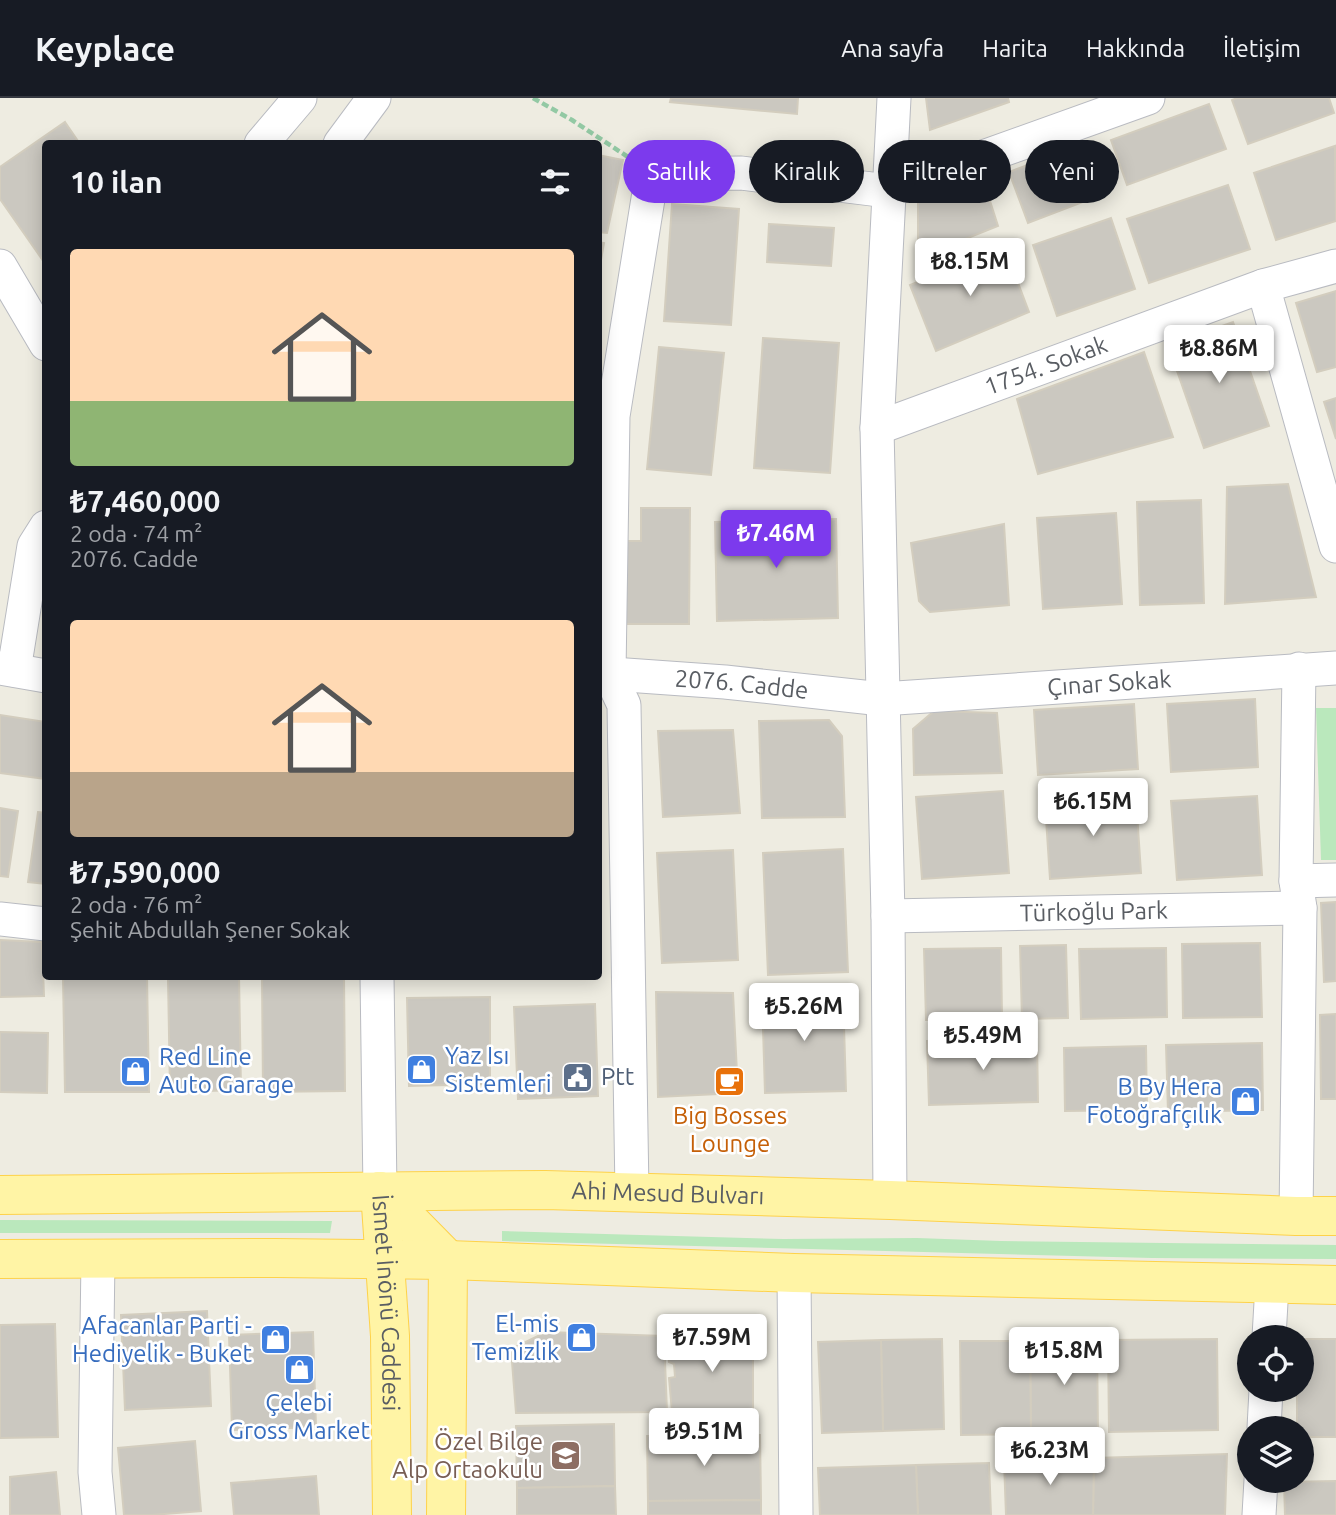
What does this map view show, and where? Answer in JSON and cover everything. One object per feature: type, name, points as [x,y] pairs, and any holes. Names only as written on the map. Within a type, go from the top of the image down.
[{"type":"main road","name":"Ahi Mesud Bulvarı","points":[[0,1195],[545,1189],[1336,1216]]},
{"type":"main road","name":"İsmet İnönü Caddesi","points":[[380,1191],[390,1336],[392,1515]]},
{"type":"main road","name":"İsmet İnönü Caddesi","points":[[380,1191],[448,1260]]},
{"type":"main road","points":[[0,1259],[448,1260],[794,1273],[1336,1285]]},
{"type":"main road","points":[[446,1515],[448,1260]]},
{"type":"street","points":[[264,140],[300,98]]},
{"type":"street","points":[[343,140],[374,98]]},
{"type":"street","points":[[891,140],[894,98]]},
{"type":"street","points":[[1011,147],[1148,98]]},
{"type":"street","points":[[735,173],[878,190]]},
{"type":"street","points":[[632,1192],[624,705],[604,673],[613,415],[647,203]]},
{"type":"street","points":[[887,203],[877,428],[888,916],[890,1200]]},
{"type":"street","points":[[0,266],[42,337]]},
{"type":"street","name":"1754. Sokak","points":[[877,428],[1263,286],[1336,266]]},
{"type":"street","points":[[1263,286],[1336,545]]},
{"type":"street","points":[[20,671],[34,547],[42,534]]},
{"type":"street","name":"Çınar Sokak","points":[[882,699],[1336,668]]},
{"type":"street","points":[[1296,1216],[1299,669]]},
{"type":"street","name":"2076. Cadde","points":[[604,673],[725,682],[882,699]]},
{"type":"street","name":"Türkoğlu Park","points":[[888,916],[1298,894],[1336,880]]},
{"type":"street","points":[[0,919],[42,924]]},
{"type":"street","points":[[377,980],[380,1191]]},
{"type":"street","points":[[98,1259],[94,1472],[99,1515]]},
{"type":"street","points":[[794,1273],[796,1515]]},
{"type":"street","points":[[1270,1325],[1272,1285]]},
{"type":"street","points":[[1259,1515],[1260,1493]]},
{"type":"path","points":[[533,98],[602,140]]},
{"type":"path","points":[[602,140],[623,154]]},
{"type":"green space","points":[[1316,708],[1336,708],[1336,860],[1321,860]]},
{"type":"green space","points":[[0,1220],[332,1221],[330,1233],[0,1233]]},
{"type":"green space","points":[[502,1231],[783,1239],[917,1238],[1336,1245],[1336,1259],[1152,1258],[502,1241]]},
{"type":"building","points":[[671,98],[798,98],[797,114],[670,102]]},
{"type":"building","points":[[926,98],[1008,98],[1009,102],[930,130]]},
{"type":"building","points":[[1329,98],[1334,113],[1248,144],[1232,100]]},
{"type":"building","points":[[1209,104],[1226,149],[1127,185],[1119,162],[1119,140],[1111,140]]},
{"type":"building","points":[[65,122],[77,140],[42,140],[42,259],[0,199],[0,167]]},
{"type":"building","points":[[1335,146],[1336,221],[1276,240],[1254,173]]},
{"type":"building","points":[[602,156],[623,160],[607,233],[602,232]]},
{"type":"building","points":[[1025,166],[1025,203],[1080,203],[1028,223],[1011,171]]},
{"type":"building","points":[[1228,185],[1250,249],[1149,283],[1127,219]]},
{"type":"building","points":[[918,203],[991,203],[998,226],[918,258]]},
{"type":"building","points":[[672,204],[739,209],[731,325],[664,321]]},
{"type":"building","points":[[1111,218],[1135,289],[1057,316],[1033,245]]},
{"type":"building","points":[[769,224],[834,228],[831,266],[767,262]]},
{"type":"building","points":[[1004,246],[1029,312],[936,351],[910,285]]},
{"type":"building","points":[[1336,291],[1336,367],[1317,372],[1296,303]]},
{"type":"building","points":[[1233,322],[1269,426],[1204,448],[1168,345]]},
{"type":"building","points":[[763,338],[839,343],[830,473],[754,468]]},
{"type":"building","points":[[659,347],[724,353],[711,475],[647,469]]},
{"type":"building","points":[[1144,352],[1173,437],[1038,474],[1017,399]]},
{"type":"building","points":[[1336,398],[1336,439],[1324,402]]},
{"type":"building","points":[[1288,484],[1316,597],[1225,604],[1227,487]]},
{"type":"building","points":[[1201,500],[1204,603],[1140,605],[1137,502]]},
{"type":"building","points":[[641,508],[690,508],[689,624],[620,624],[620,541],[641,541]]},
{"type":"building","points":[[1116,513],[1122,604],[1043,609],[1037,518]]},
{"type":"building","points":[[836,519],[838,618],[717,621],[715,522]]},
{"type":"building","points":[[1004,524],[1009,605],[930,612],[919,601],[911,543]]},
{"type":"building","points":[[1255,699],[1258,767],[1171,772],[1167,704]]},
{"type":"building","points":[[1134,704],[1138,769],[1038,775],[1034,710]]},
{"type":"building","points":[[934,711],[997,713],[1002,773],[914,775],[913,729]]},
{"type":"building","points":[[0,715],[42,721],[42,778],[0,773]]},
{"type":"building","points":[[829,720],[842,736],[845,817],[762,818],[759,721]]},
{"type":"building","points":[[733,730],[740,813],[663,817],[658,731]]},
{"type":"building","points":[[1003,791],[1009,873],[922,879],[916,797]]},
{"type":"building","points":[[1257,796],[1262,875],[1177,880],[1171,801]]},
{"type":"building","points":[[1136,798],[1141,873],[1050,879],[1045,803]]},
{"type":"building","points":[[0,808],[18,811],[8,877],[0,876]]},
{"type":"building","points":[[38,812],[42,812],[42,884],[28,882]]},
{"type":"building","points":[[843,849],[848,972],[768,975],[763,853]]},
{"type":"building","points":[[733,850],[738,960],[662,963],[657,853]]},
{"type":"building","points":[[1336,902],[1336,981],[1324,982],[1321,903]]},
{"type":"building","points":[[0,940],[42,942],[44,996],[0,997]]},
{"type":"building","points":[[1260,943],[1262,1017],[1183,1018],[1182,944]]},
{"type":"building","points":[[1066,945],[1068,1018],[1022,1019],[1020,946]]},
{"type":"building","points":[[1001,948],[1002,1018],[926,1020],[924,949]]},
{"type":"building","points":[[1166,948],[1167,1017],[1081,1019],[1079,949]]},
{"type":"building","points":[[63,980],[147,980],[149,1092],[65,1092]]},
{"type":"building","points":[[168,980],[239,980],[241,1090],[170,1092]]},
{"type":"building","points":[[262,980],[344,980],[345,1091],[263,1092]]},
{"type":"building","points":[[656,992],[733,993],[738,1093],[658,1097]]},
{"type":"building","points":[[843,993],[846,1091],[765,1093],[762,996]]},
{"type":"building","points":[[490,997],[490,1084],[409,1086],[407,998]]},
{"type":"building","points":[[595,1004],[598,1096],[518,1099],[514,1007]]},
{"type":"building","points":[[1336,1014],[1336,1099],[1321,1099],[1320,1015]]},
{"type":"building","points":[[0,1032],[48,1033],[47,1093],[0,1092]]},
{"type":"building","points":[[1037,1039],[1038,1102],[929,1105],[927,1041]]},
{"type":"building","points":[[1262,1043],[1263,1110],[1168,1112],[1166,1045]]},
{"type":"building","points":[[1146,1046],[1147,1110],[1065,1111],[1064,1048]]},
{"type":"building","points":[[207,1311],[211,1406],[125,1410],[121,1315]]},
{"type":"building","points":[[55,1324],[58,1437],[0,1438],[0,1325]]},
{"type":"building","points":[[313,1332],[316,1427],[232,1430],[229,1335]]},
{"type":"building","points":[[546,1332],[664,1336],[667,1412],[516,1413],[511,1349]]},
{"type":"building","points":[[668,1335],[753,1337],[753,1414],[672,1412],[669,1378],[675,1377],[674,1364],[669,1362]]},
{"type":"building","points":[[942,1339],[944,1429],[883,1431],[881,1340]]},
{"type":"building","points":[[1217,1339],[1218,1430],[1109,1432],[1108,1340]]},
{"type":"building","points":[[1314,1339],[1336,1339],[1336,1437],[1314,1437],[1314,1416],[1297,1416],[1297,1402],[1314,1402]]},
{"type":"building","points":[[881,1340],[883,1431],[822,1433],[818,1342]]},
{"type":"building","points":[[1097,1340],[1098,1434],[1031,1434],[1030,1341]]},
{"type":"building","points":[[960,1341],[1030,1341],[1031,1434],[961,1435]]},
{"type":"building","name":"Özel Bilge Alp Ortaokulu","points":[[614,1424],[615,1486],[517,1488],[516,1426]]},
{"type":"building","points":[[760,1435],[761,1500],[648,1501],[647,1436]]},
{"type":"building","points":[[195,1441],[201,1511],[124,1515],[118,1448]]},
{"type":"building","points":[[1227,1454],[1225,1515],[1093,1515],[1094,1458]]},
{"type":"building","points":[[1094,1458],[1093,1515],[1006,1515],[1004,1461]]},
{"type":"building","points":[[989,1463],[991,1515],[918,1515],[916,1465]]},
{"type":"building","points":[[916,1465],[918,1515],[820,1515],[818,1468]]},
{"type":"building","points":[[56,1472],[60,1515],[10,1515],[10,1477]]},
{"type":"building","points":[[316,1476],[319,1515],[234,1515],[231,1483]]},
{"type":"building","points":[[1314,1481],[1336,1481],[1336,1515],[1285,1515],[1284,1493],[1314,1493]]},
{"type":"building","points":[[615,1486],[616,1515],[517,1515],[517,1488]]},
{"type":"building","points":[[761,1500],[761,1515],[648,1515],[648,1501]]},
{"type":"place","name":"Yaz Isı Sistemleri","points":[[422,1070]]},
{"type":"place","name":"Red Line Auto Garage","points":[[136,1071]]},
{"type":"place","name":"Ptt","points":[[578,1077]]},
{"type":"place","name":"Big Bosses Lounge","points":[[730,1082]]},
{"type":"place","name":"B By Hera Fotoğrafçılık","points":[[1245,1101]]},
{"type":"place","name":"El-mis Temizlik","points":[[582,1338]]},
{"type":"place","name":"Afacanlar Parti - Hediyelik - Buket","points":[[275,1340]]},
{"type":"place","name":"Çelebi Gross Market","points":[[299,1369]]},
{"type":"place","name":"Özel Bilge Alp Ortaokulu","points":[[566,1456]]}]
